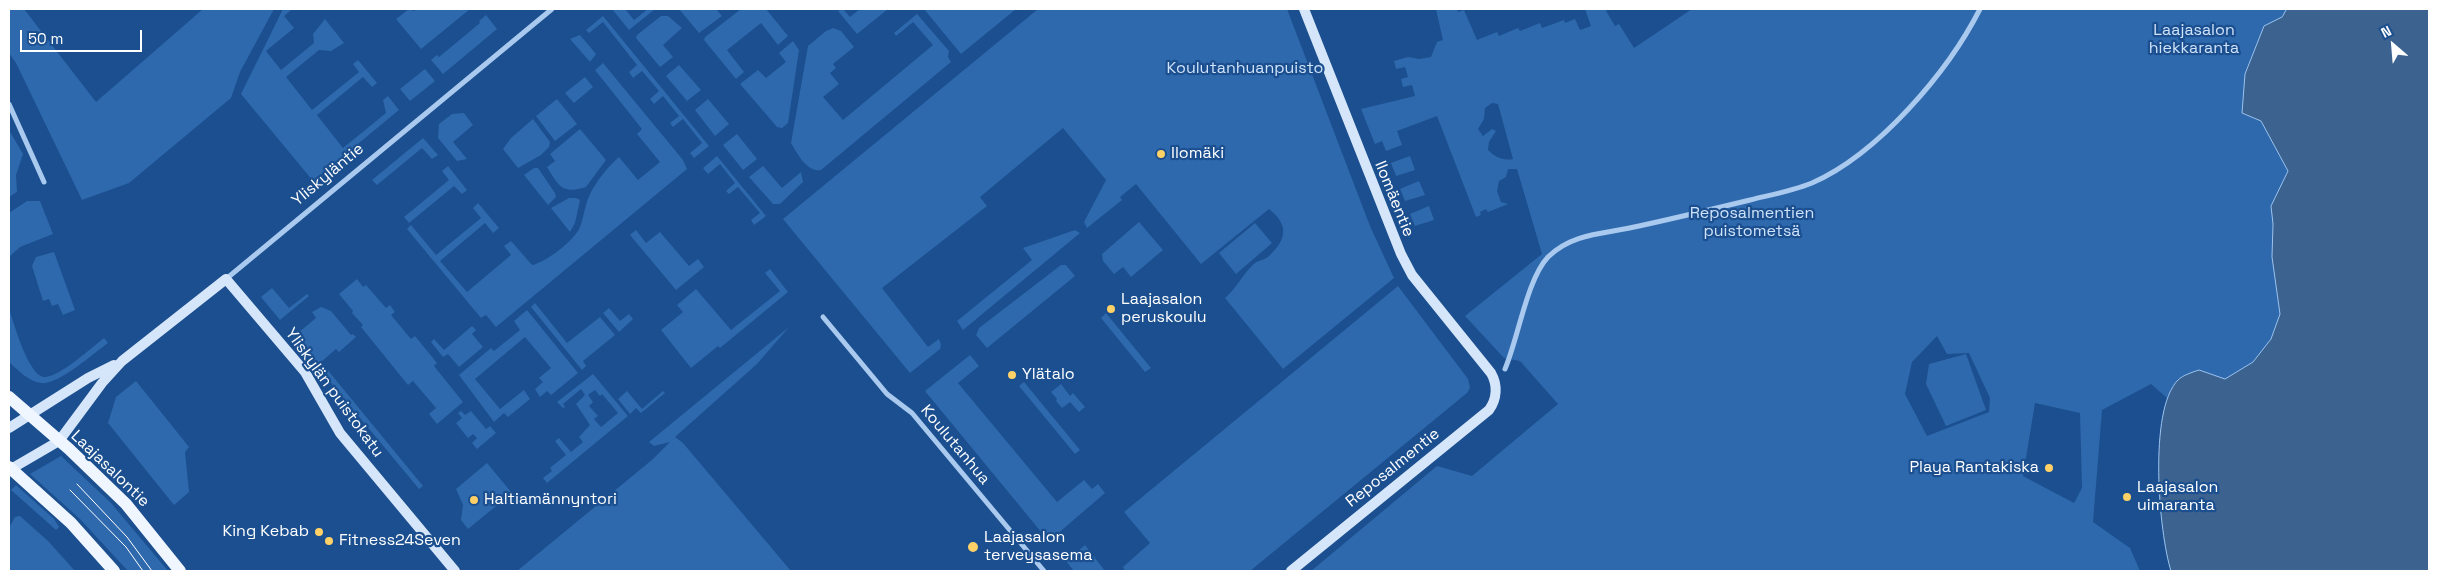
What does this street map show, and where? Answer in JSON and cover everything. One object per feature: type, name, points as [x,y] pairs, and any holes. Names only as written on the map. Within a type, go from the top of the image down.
[{"type":"main road","name":"Laajasalontie","points":[[9,398],[126,504],[180,571]]},
{"type":"main road","points":[[10,468],[71,523],[114,571]]},
{"type":"street","name":"Yliskyläntie","points":[[10,468],[58,441],[102,383],[122,361],[226,279],[552,9]]},
{"type":"street","name":"Ilomäentie","points":[[1304,9],[1401,254],[1412,275],[1494,379]]},
{"type":"street","points":[[1506,369],[1538,270],[1558,248],[1570,240],[1583,236],[1618,231],[1787,191],[1831,174],[1910,108],[1967,35],[1980,9]]},
{"type":"street","points":[[9,104],[44,182]]},
{"type":"street","name":"Yliskylän puistokatu","points":[[226,279],[305,372],[340,433],[455,571]]},
{"type":"street","name":"Koulutanhua","points":[[823,317],[887,394],[912,413],[1044,571]]},
{"type":"street","name":"Yliskyläntie","points":[[9,428],[88,378],[122,361]]},
{"type":"street","name":"Reposalmentie","points":[[1291,571],[1489,410],[1495,397],[1494,379]]},
{"type":"green space","points":[[9,9],[24,9],[96,102],[203,9],[274,9],[240,72],[231,98],[129,183],[82,200],[16,63],[9,53]]},
{"type":"green space","points":[[283,9],[292,9],[284,16],[294,28],[266,51],[281,70],[314,43],[313,34],[325,19],[344,43],[331,51],[319,50],[286,77],[312,110],[359,72],[353,64],[358,60],[377,83],[372,87],[363,77],[317,115],[343,148],[386,113],[383,100],[388,96],[399,110],[313,181],[241,94]]},
{"type":"green space","points":[[409,9],[414,11],[417,9],[470,9],[421,49],[396,19]]},
{"type":"green space","points":[[612,9],[625,9],[634,20],[648,9],[655,9],[629,30]]},
{"type":"green space","points":[[679,9],[716,9],[722,16],[699,33]]},
{"type":"green space","points":[[741,9],[766,9],[788,36],[778,45],[761,23],[727,50],[744,72],[736,79],[704,40],[705,37]]},
{"type":"green space","points":[[843,9],[850,17],[860,9],[888,9],[857,34],[838,11]]},
{"type":"green space","points":[[924,9],[1016,9],[961,54]]},
{"type":"green space","name":"Koulutanhuanpuisto","points":[[1038,9],[1287,9],[1370,226],[1394,278],[1283,369],[1225,298],[1251,267],[1267,257],[1279,244],[1282,238],[1283,226],[1275,215],[1269,209],[1201,264],[1136,184],[1120,197],[1122,200],[1087,228],[1084,222],[1106,180],[1063,128],[980,197],[987,206],[882,288],[928,347],[939,339],[941,345],[940,349],[910,373],[783,219]]},
{"type":"green space","name":"Reposalmentien puistometsä","points":[[1436,9],[1457,9],[1458,12],[1464,10],[1477,40],[1497,32],[1499,36],[1518,28],[1520,31],[1540,23],[1542,28],[1564,20],[1565,23],[1575,19],[1580,30],[1591,26],[1585,9],[1608,9],[1606,11],[1615,26],[1619,24],[1634,48],[1692,9],[2287,9],[2282,17],[2264,26],[2245,73],[2242,113],[2261,121],[2288,171],[2271,206],[2273,224],[2272,257],[2280,314],[2271,339],[2253,362],[2225,379],[2199,370],[2178,379],[2167,398],[2151,384],[2102,410],[2093,522],[2130,548],[2140,571],[1311,571],[1437,466],[1472,476],[1558,404],[1520,361],[1504,358],[1465,316],[1542,254],[1517,169],[1508,169],[1506,177],[1499,181],[1497,191],[1501,202],[1508,204],[1488,212],[1486,209],[1480,212],[1481,215],[1476,217],[1437,116],[1397,131],[1402,145],[1386,151],[1382,141],[1375,144],[1361,109],[1415,96],[1412,85],[1403,87],[1401,79],[1408,77],[1405,67],[1396,69],[1394,61],[1408,57],[1419,59],[1431,57],[1437,42],[1443,40]],"holes":[[[1492,103],[1498,104],[1513,159],[1499,158],[1488,150],[1489,142],[1496,131],[1492,129],[1483,136],[1478,129],[1484,119],[1485,108]],[[1937,336],[1947,354],[1969,353],[1990,398],[1989,412],[1927,436],[1905,394],[1912,362]],[[2035,403],[2080,413],[2082,488],[2074,503],[2023,476]]]},
{"type":"green space","points":[[917,14],[949,51],[948,57],[951,62],[821,170],[811,168],[799,157],[791,143],[808,46],[826,31],[833,28],[841,31],[854,47],[833,64],[836,68],[830,73],[839,84],[823,97],[843,120],[933,45],[913,22],[896,36],[894,33]]},
{"type":"green space","points":[[486,15],[497,29],[443,74],[431,60],[437,55],[439,57],[480,23],[479,21]]},
{"type":"green space","points":[[603,16],[709,146],[694,158],[690,153],[702,143],[683,119],[673,127],[670,123],[679,116],[663,96],[654,104],[650,99],[659,91],[642,71],[633,78],[629,72],[637,65],[603,22],[589,33],[586,30]]},
{"type":"green space","points":[[661,16],[668,16],[682,28],[663,45],[673,57],[660,67],[636,38],[637,35]]},
{"type":"green space","points":[[580,35],[596,54],[590,62],[570,39]]},
{"type":"green space","points":[[793,41],[799,50],[788,123],[782,128],[777,127],[740,84],[758,70],[766,78],[786,62],[779,53]]},
{"type":"green space","points":[[603,63],[683,160],[687,169],[496,327],[486,315],[481,318],[407,229],[411,225],[436,255],[481,218],[473,208],[478,203],[499,228],[493,233],[485,223],[440,261],[467,292],[511,255],[504,246],[511,241],[532,265],[552,256],[577,232],[590,194],[603,174],[619,157],[638,180],[660,162],[637,134],[642,129],[595,70]]},
{"type":"green space","points":[[679,65],[701,90],[687,101],[666,76]]},
{"type":"green space","points":[[425,69],[435,81],[410,101],[400,89]]},
{"type":"green space","points":[[585,77],[593,87],[574,103],[565,93]]},
{"type":"green space","points":[[557,99],[577,124],[555,141],[536,116]]},
{"type":"green space","points":[[708,99],[729,124],[715,136],[695,110]]},
{"type":"green space","points":[[464,113],[473,125],[453,142],[467,159],[457,161],[438,138],[439,124],[452,114]]},
{"type":"green space","points":[[533,119],[550,142],[549,147],[541,155],[518,168],[503,149],[511,138]]},
{"type":"green space","points":[[580,129],[606,160],[586,187],[571,190],[562,187],[554,179],[547,167],[555,161],[550,154]]},
{"type":"green space","points":[[9,130],[23,154],[16,175],[17,192],[9,197]]},
{"type":"green space","points":[[737,134],[757,159],[743,170],[723,145]]},
{"type":"green space","points":[[423,138],[438,155],[432,159],[422,148],[377,185],[372,180]]},
{"type":"green space","points":[[717,156],[766,216],[754,225],[751,220],[760,213],[738,187],[729,194],[726,191],[735,183],[720,164],[708,174],[703,168]]},
{"type":"green space","points":[[1410,156],[1415,170],[1396,176],[1391,163]]},
{"type":"green space","points":[[448,166],[467,190],[462,194],[454,186],[409,223],[404,217],[449,180],[442,171]]},
{"type":"green space","points":[[763,166],[782,188],[801,172],[803,182],[780,204],[773,204],[749,177]]},
{"type":"green space","points":[[534,168],[538,168],[555,193],[556,197],[548,205],[524,175]]},
{"type":"green space","points":[[1419,181],[1425,195],[1405,201],[1400,189]]},
{"type":"green space","points":[[569,198],[580,200],[575,223],[570,232],[551,208]]},
{"type":"green space","points":[[27,201],[40,201],[53,234],[20,247],[9,257],[9,213]]},
{"type":"green space","points":[[1429,206],[1434,220],[1415,226],[1410,214]]},
{"type":"green space","points":[[1139,222],[1163,250],[1131,277],[1123,267],[1114,274],[1103,261],[1102,254]]},
{"type":"green space","points":[[1255,223],[1272,243],[1236,274],[1219,253]]},
{"type":"green space","points":[[636,230],[646,243],[660,232],[689,266],[698,259],[704,267],[676,290],[630,235]]},
{"type":"green space","points":[[1075,230],[1080,233],[963,330],[957,321],[1032,260],[1023,248]]},
{"type":"green space","points":[[54,252],[75,310],[63,315],[58,304],[52,306],[49,299],[43,301],[32,266],[36,257]]},
{"type":"green space","points":[[1061,265],[1066,265],[1075,276],[987,348],[976,335],[979,328]]},
{"type":"green space","points":[[770,269],[788,292],[720,348],[718,346],[691,368],[661,330],[683,312],[677,305],[696,289],[731,330],[780,291],[765,273]]},
{"type":"green space","points":[[357,279],[363,287],[366,285],[386,308],[390,305],[395,312],[391,315],[411,339],[415,336],[437,363],[434,366],[463,402],[437,424],[429,414],[436,408],[413,381],[408,385],[361,327],[363,325],[339,294]]},
{"type":"green space","points":[[1398,286],[1468,379],[1470,388],[1467,393],[1250,571],[1125,571],[1123,567],[1150,543],[1124,512]]},
{"type":"green space","points":[[272,288],[289,308],[307,294],[309,296],[280,320],[261,297]]},
{"type":"green space","points":[[535,303],[567,343],[600,317],[615,335],[583,361],[586,366],[582,370],[531,307]]},
{"type":"green space","points":[[321,307],[331,311],[351,335],[353,334],[356,337],[339,352],[336,349],[321,362],[423,486],[419,489],[293,337],[316,318],[312,312]]},
{"type":"green space","points":[[609,308],[620,321],[629,314],[633,319],[619,332],[603,313]]},
{"type":"green space","points":[[9,309],[28,360],[40,375],[46,377],[60,371],[104,338],[108,343],[66,374],[48,383],[36,382],[24,375],[9,362]]},
{"type":"green space","points":[[527,310],[578,373],[551,395],[547,391],[540,397],[535,389],[543,382],[539,378],[551,368],[525,337],[475,379],[500,409],[524,390],[530,399],[508,417],[504,413],[494,422],[459,375],[491,348],[494,351],[520,330],[514,321]]},
{"type":"green space","points":[[1106,313],[1151,368],[1145,372],[1101,318]]},
{"type":"green space","points":[[472,326],[476,330],[472,334],[483,347],[459,367],[448,354],[443,357],[431,342],[434,339],[444,350]]},
{"type":"green space","points":[[789,327],[757,364],[675,437],[683,443],[791,571],[517,571],[653,459],[670,442],[654,446],[649,442]]},
{"type":"green space","points":[[1966,354],[1986,410],[1946,426],[1926,384],[1929,364]]},
{"type":"green space","points":[[970,355],[979,366],[958,383],[1057,502],[1084,480],[1092,489],[1098,484],[1105,493],[1055,536],[1049,537],[1042,533],[925,391]]},
{"type":"green space","points":[[593,374],[628,416],[547,483],[543,478],[552,471],[550,468],[566,455],[555,441],[559,438],[571,452],[583,442],[579,437],[590,425],[576,404],[585,395],[581,389],[563,404],[565,407],[563,408],[557,402]],"holes":[[[595,390],[600,396],[602,394],[618,413],[601,427],[594,419],[598,416],[589,406],[593,402],[588,395]]]},
{"type":"green space","points":[[136,381],[189,447],[185,452],[189,492],[174,505],[108,423],[116,397]]},
{"type":"green space","points":[[1024,382],[1080,450],[1075,454],[1019,386]]},
{"type":"green space","points":[[1061,384],[1070,396],[1073,393],[1085,407],[1079,412],[1070,402],[1062,408],[1056,401],[1057,399],[1051,392]]},
{"type":"green space","points":[[627,391],[642,409],[663,391],[665,393],[641,413],[636,408],[630,414],[618,399]]},
{"type":"green space","points":[[461,411],[465,415],[471,411],[486,429],[490,426],[496,433],[477,449],[472,443],[477,438],[473,434],[468,438],[456,423],[462,418],[458,413]]},
{"type":"green space","points":[[61,456],[111,503],[168,571],[128,571],[80,519],[30,474]]},
{"type":"green space","points":[[487,463],[512,493],[468,529],[461,520],[463,505],[456,489]]},
{"type":"green space","points":[[16,485],[54,519],[59,527],[56,530],[11,490]]},
{"type":"green space","points":[[20,516],[48,541],[75,571],[9,571],[9,528],[15,517]]},
{"type":"green space","points":[[1085,545],[1105,571],[1074,571],[1066,561]]},
{"type":"shaded area","points":[[2287,9],[2429,9],[2429,571],[2171,571],[2163,529],[2159,472],[2159,444],[2169,395],[2178,380],[2191,373],[2199,370],[2225,379],[2253,362],[2271,339],[2280,314],[2272,257],[2273,224],[2271,206],[2288,171],[2261,121],[2242,113],[2245,74],[2264,26],[2282,17]]},
{"type":"tram line","points":[[77,484],[127,537],[152,571]]},
{"type":"tram line","points":[[70,490],[126,547],[143,571]]},
{"type":"place","name":"Ilomäki","points":[[1161,154]]},
{"type":"place","name":"Laajasalon peruskoulu","points":[[1111,309]]},
{"type":"place","name":"Ylätalo","points":[[1012,375]]},
{"type":"place","name":"Playa Rantakiska","points":[[2049,468]]},
{"type":"place","name":"Laajasalon uimaranta","points":[[2127,497]]},
{"type":"place","name":"Haltiamännyntori","points":[[474,500]]},
{"type":"place","name":"King Kebab","points":[[319,532]]},
{"type":"place","name":"Fitness24Seven","points":[[329,541]]},
{"type":"place","name":"Laajasalon terveysasema","points":[[973,547]]},
{"type":"park label","name":"Laajasalon hiekkaranta","points":[[2194,40]]}]
